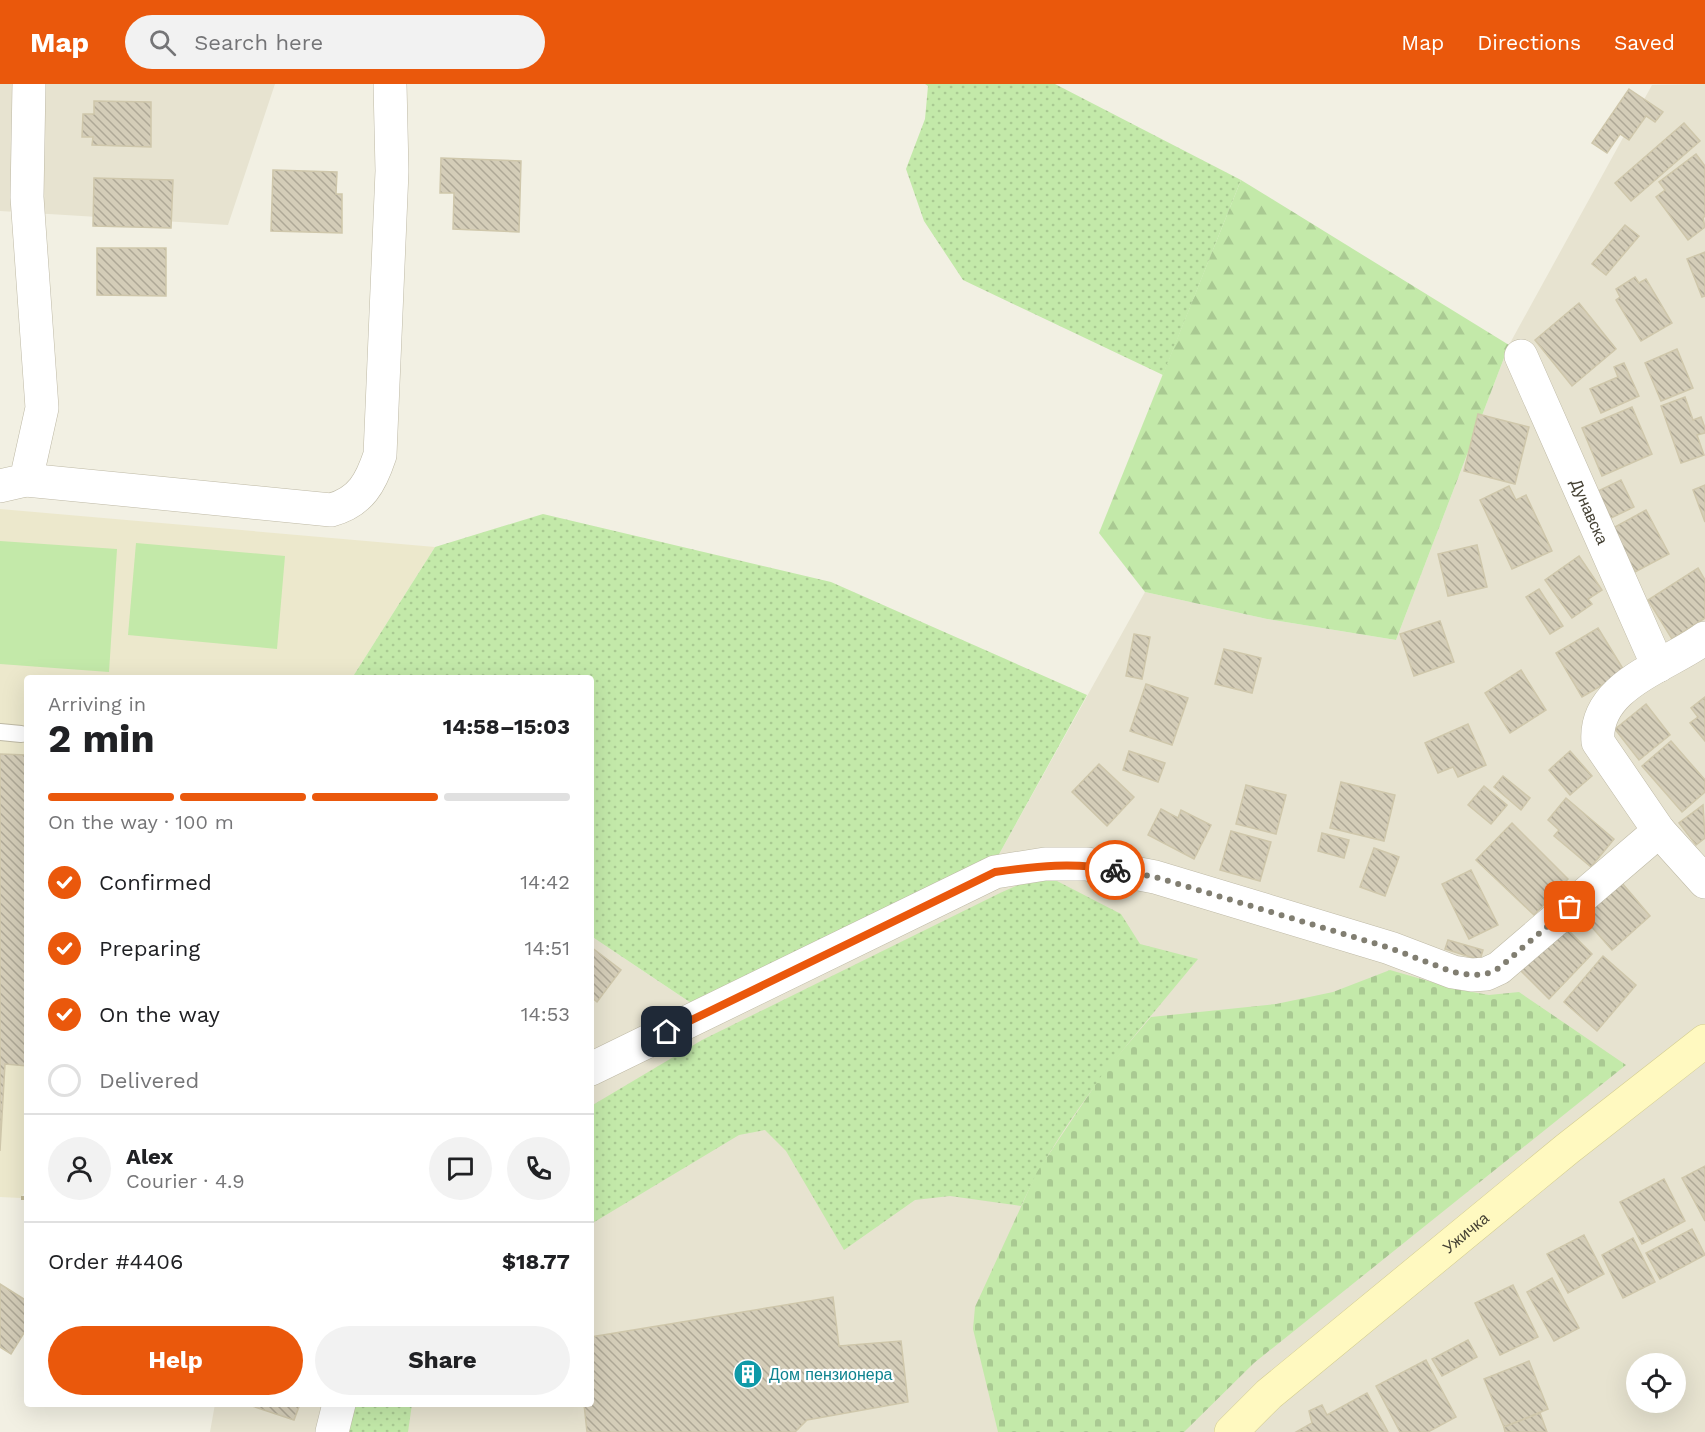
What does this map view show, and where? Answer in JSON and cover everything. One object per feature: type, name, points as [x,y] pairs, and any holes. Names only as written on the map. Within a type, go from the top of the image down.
[{"type":"main road","name":"Ужичка","points":[[1231,1432],[1269,1394],[1567,1149],[1705,1041]]},
{"type":"street","points":[[29,84],[27,197],[42,408],[13,483],[331,510],[348,505],[361,494],[372,477],[380,455],[392,171],[390,84]]},
{"type":"street","name":"Дунавска","points":[[1521,356],[1658,666]]},
{"type":"street","points":[[1705,638],[1620,691],[1600,716],[1597,727],[1598,742],[1659,831],[1705,882]]},
{"type":"street","points":[[594,1068],[995,872],[1045,864],[1087,864],[1155,877],[1390,948],[1453,972],[1472,975],[1486,974],[1499,968],[1659,831]]},
{"type":"street","points":[[332,1432],[338,1407]]},
{"type":"lane","points":[[0,732],[21,734]]},
{"type":"shaded area","points":[[0,84],[275,84],[228,225],[0,211]]},
{"type":"shaded area","points":[[1705,84],[1705,1432],[210,1432],[214,1407],[594,1407],[594,938],[703,1011],[992,867],[1145,592],[1267,619],[1396,640],[1509,345],[1652,85]]},
{"type":"shaded area","points":[[0,509],[435,547],[354,675],[24,675],[24,1193],[21,1198],[0,1197]]},
{"type":"green space","points":[[925,84],[1055,84],[1241,180],[1163,375],[963,280],[924,221],[906,169],[925,119],[928,86]]},
{"type":"green space","points":[[1241,180],[1509,345],[1396,640],[1267,619],[1145,592],[1099,533]]},
{"type":"green space","points":[[543,514],[831,582],[1087,695],[992,867],[703,1011],[594,938],[594,675],[354,675],[435,547]]},
{"type":"green space","points":[[0,541],[117,549],[109,672],[0,664]]},
{"type":"green space","points":[[136,543],[285,556],[277,649],[128,635]]},
{"type":"green space","points":[[1055,880],[1121,914],[1140,944],[1198,959],[1125,1047],[1079,1108],[1058,1139],[1021,1206],[950,1196],[915,1200],[844,1250],[786,1151],[765,1130],[739,1135],[594,1222],[594,1104],[702,1040],[1027,881]]},
{"type":"green space","points":[[1390,970],[1456,989],[1489,995],[1519,992],[1626,1065],[1254,1363],[1184,1432],[998,1432],[973,1329],[975,1307],[1037,1172],[1104,1072],[1151,1017],[1276,1004],[1333,992]]},
{"type":"green space","points":[[355,1407],[412,1407],[408,1432],[348,1432]]},
{"type":"building","points":[[1629,89],[1663,112],[1655,122],[1646,116],[1629,140],[1620,134],[1607,153],[1592,143]]},
{"type":"building","points":[[94,101],[151,102],[151,147],[92,145],[93,137],[82,137],[83,114],[94,114]]},
{"type":"building","points":[[1684,123],[1700,141],[1631,201],[1615,183]]},
{"type":"building","points":[[1696,154],[1705,166],[1705,216],[1703,218],[1705,227],[1688,240],[1656,197],[1665,190],[1659,182]]},
{"type":"building","points":[[441,158],[521,161],[519,232],[453,229],[454,193],[440,193]]},
{"type":"building","points":[[273,170],[337,172],[336,194],[342,194],[342,233],[271,231]]},
{"type":"building","points":[[94,178],[173,180],[171,228],[93,226]]},
{"type":"building","points":[[1625,225],[1639,236],[1606,275],[1592,264]]},
{"type":"building","points":[[97,248],[166,248],[166,296],[97,295]]},
{"type":"building","points":[[1705,252],[1705,296],[1702,297],[1687,259]]},
{"type":"building","points":[[1635,277],[1639,283],[1646,279],[1672,323],[1641,341],[1616,300],[1620,297],[1616,289]]},
{"type":"building","points":[[1579,303],[1616,349],[1572,386],[1535,340]]},
{"type":"building","points":[[1677,349],[1693,388],[1661,401],[1645,363]]},
{"type":"building","points":[[1624,363],[1639,396],[1601,413],[1590,389],[1618,377],[1614,367]]},
{"type":"building","points":[[1685,397],[1693,420],[1701,417],[1705,428],[1705,433],[1697,435],[1704,455],[1681,463],[1661,406]]},
{"type":"building","points":[[1632,407],[1652,454],[1602,476],[1582,428]]},
{"type":"building","points":[[1478,414],[1529,427],[1515,484],[1464,471]]},
{"type":"building","points":[[1621,480],[1634,507],[1611,518],[1598,491]]},
{"type":"building","points":[[1705,485],[1705,522],[1693,490]]},
{"type":"building","points":[[1509,486],[1516,500],[1526,495],[1552,551],[1512,569],[1480,500]]},
{"type":"building","points":[[1646,510],[1669,554],[1635,572],[1613,528]]},
{"type":"building","points":[[1477,545],[1487,587],[1448,596],[1438,554]]},
{"type":"building","points":[[1579,556],[1602,590],[1588,599],[1592,604],[1572,618],[1545,580]]},
{"type":"building","points":[[1698,568],[1705,580],[1705,618],[1672,639],[1648,600]]},
{"type":"building","points":[[1539,589],[1563,626],[1550,634],[1526,597]]},
{"type":"building","points":[[1440,621],[1454,662],[1414,676],[1400,634]]},
{"type":"building","points":[[1598,628],[1625,672],[1582,697],[1556,653]]},
{"type":"building","points":[[1134,634],[1150,637],[1142,679],[1126,676]]},
{"type":"building","points":[[1224,649],[1261,658],[1252,693],[1215,684]]},
{"type":"building","points":[[1521,670],[1546,710],[1510,733],[1485,693]]},
{"type":"building","points":[[1146,684],[1188,698],[1172,745],[1130,731]]},
{"type":"building","points":[[1705,697],[1705,741],[1690,723],[1698,717],[1691,708]]},
{"type":"building","points":[[1646,704],[1670,735],[1639,760],[1615,729]]},
{"type":"building","points":[[1468,724],[1486,765],[1458,777],[1453,767],[1438,773],[1425,743]]},
{"type":"building","points":[[1671,741],[1705,780],[1705,792],[1682,812],[1642,766]]},
{"type":"building","points":[[1129,751],[1165,763],[1158,782],[1123,770]]},
{"type":"building","points":[[1570,751],[1592,776],[1570,795],[1549,770]]},
{"type":"building","points":[[0,754],[24,755],[24,1066],[5,1064],[0,1151]]},
{"type":"building","points":[[1099,764],[1134,797],[1107,826],[1072,792]]},
{"type":"building","points":[[1503,776],[1530,798],[1521,810],[1494,787]]},
{"type":"building","points":[[1341,782],[1395,795],[1384,841],[1330,828]]},
{"type":"building","points":[[1246,785],[1286,795],[1276,834],[1236,824]]},
{"type":"building","points":[[1484,786],[1507,805],[1491,824],[1468,805]]},
{"type":"building","points":[[1566,798],[1614,839],[1591,867],[1554,836],[1559,830],[1548,820]]},
{"type":"building","points":[[1703,805],[1705,838],[1696,845],[1679,823]]},
{"type":"building","points":[[1161,809],[1178,818],[1181,810],[1211,825],[1194,859],[1148,835]]},
{"type":"building","points":[[1512,823],[1568,879],[1534,915],[1476,860]]},
{"type":"building","points":[[1231,831],[1271,842],[1260,881],[1220,870]]},
{"type":"building","points":[[1322,833],[1349,840],[1344,858],[1318,851]]},
{"type":"building","points":[[1374,848],[1399,857],[1385,896],[1360,887]]},
{"type":"building","points":[[1471,870],[1498,925],[1469,939],[1442,884]]},
{"type":"building","points":[[1622,883],[1650,916],[1612,950],[1583,917]]},
{"type":"building","points":[[1561,923],[1592,954],[1549,999],[1518,968]]},
{"type":"building","points":[[1448,940],[1483,950],[1480,960],[1445,949]]},
{"type":"building","points":[[594,949],[621,970],[597,1002],[594,1000]]},
{"type":"building","points":[[1603,956],[1636,985],[1597,1031],[1564,1002]]},
{"type":"building","points":[[1705,1166],[1705,1221],[1682,1178]]},
{"type":"building","points":[[1664,1179],[1685,1221],[1642,1244],[1620,1202]]},
{"type":"building","points":[[1692,1229],[1705,1255],[1660,1279],[1646,1253]]},
{"type":"building","points":[[1584,1235],[1604,1274],[1568,1293],[1547,1254]]},
{"type":"building","points":[[1633,1238],[1655,1282],[1623,1298],[1602,1255]]},
{"type":"building","points":[[1552,1278],[1579,1328],[1554,1341],[1527,1292]]},
{"type":"building","points":[[0,1284],[24,1299],[24,1333],[11,1354],[0,1347]]},
{"type":"building","points":[[1513,1285],[1538,1337],[1500,1355],[1475,1303]]},
{"type":"building","name":"Дом пензионера","points":[[833,1297],[839,1346],[901,1341],[908,1402],[807,1420],[795,1432],[587,1432],[584,1407],[594,1407],[594,1337]]},
{"type":"building","points":[[1468,1340],[1477,1357],[1442,1376],[1432,1359]]},
{"type":"building","points":[[1426,1360],[1456,1417],[1428,1432],[1400,1432],[1376,1386]]},
{"type":"building","points":[[1529,1361],[1548,1409],[1504,1427],[1484,1379]]},
{"type":"building","points":[[1367,1393],[1388,1432],[1296,1432],[1312,1423],[1309,1411],[1322,1405],[1327,1415]]},
{"type":"building","points":[[255,1407],[299,1407],[294,1420]]},
{"type":"building","points":[[1540,1413],[1547,1432],[1505,1432],[1504,1427]]},
{"type":"way so far","points":[[1115,870],[1155,877],[1390,948],[1453,972],[1472,975],[1486,974],[1499,968],[1570,907]]},
{"type":"place","name":"Дом пензионера","points":[[748,1374]]},
{"type":"route","points":[[667,1032],[995,872],[1045,864],[1087,864],[1115,870]]}]
